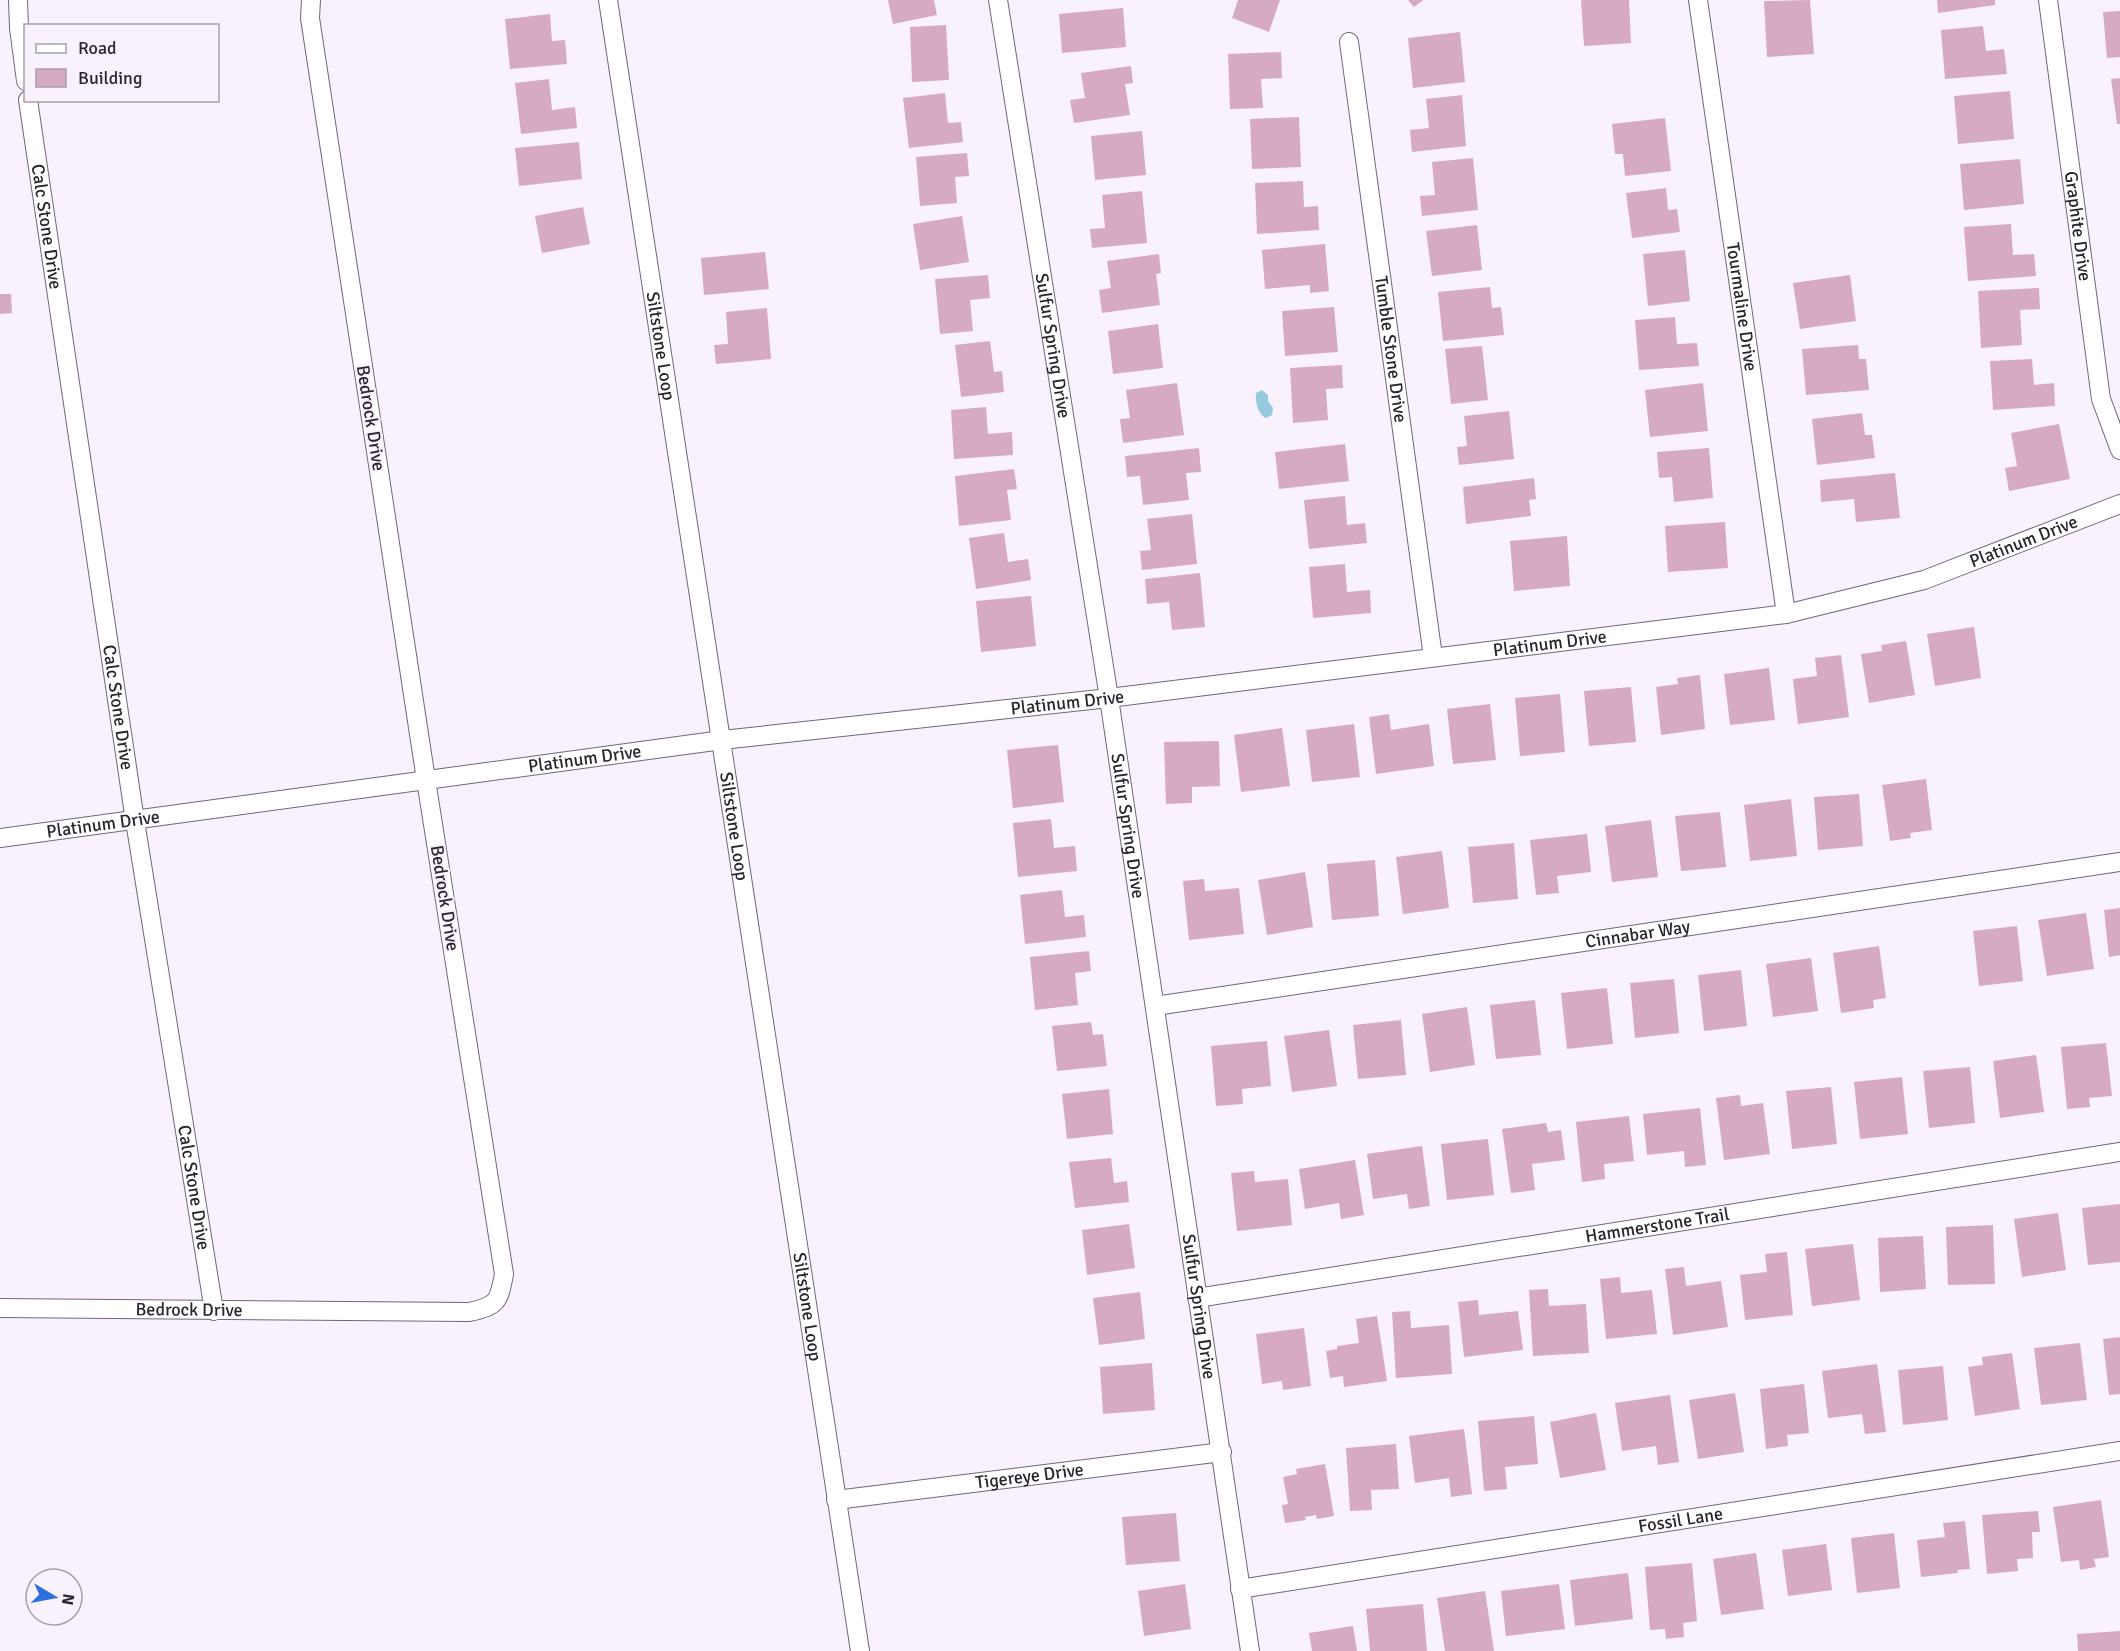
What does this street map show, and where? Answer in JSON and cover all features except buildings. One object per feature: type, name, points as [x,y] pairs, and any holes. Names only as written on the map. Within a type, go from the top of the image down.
[{"type":"street","points":[[18,0],[24,66]]},
{"type":"street","name":"Bedrock Drive","points":[[0,1308],[469,1312],[488,1308],[500,1296],[504,1274],[312,29],[311,0]]},
{"type":"street","name":"Siltstone Loop","points":[[608,0],[860,1651]]},
{"type":"street","name":"Sulfur Spring Drive","points":[[998,0],[1109,698],[1250,1651]]},
{"type":"street","name":"Tourmaline Drive","points":[[1698,0],[1786,614]]},
{"type":"street","name":"Graphite Drive","points":[[2048,0],[2101,399],[2120,450]]},
{"type":"street","name":"Tumble Stone Drive","points":[[1348,42],[1433,657]]},
{"type":"street","name":"Calc Stone Drive","points":[[28,102],[135,821],[214,1311]]},
{"type":"street","name":"Platinum Drive","points":[[0,838],[722,740],[1109,698],[1786,614],[1924,580],[2120,504]]},
{"type":"street","name":"Cinnabar Way","points":[[1155,1006],[2120,862]]},
{"type":"street","name":"Hammerstone Trail","points":[[1197,1298],[2120,1152]]},
{"type":"street","name":"Fossil Lane","points":[[1240,1588],[2120,1451]]},
{"type":"street","name":"Tigereye Drive","points":[[836,1500],[1221,1452]]},
{"type":"water","points":[[1262,390],[1268,395],[1268,401],[1273,408],[1272,415],[1266,418],[1259,411],[1256,400],[1256,393]]}]
